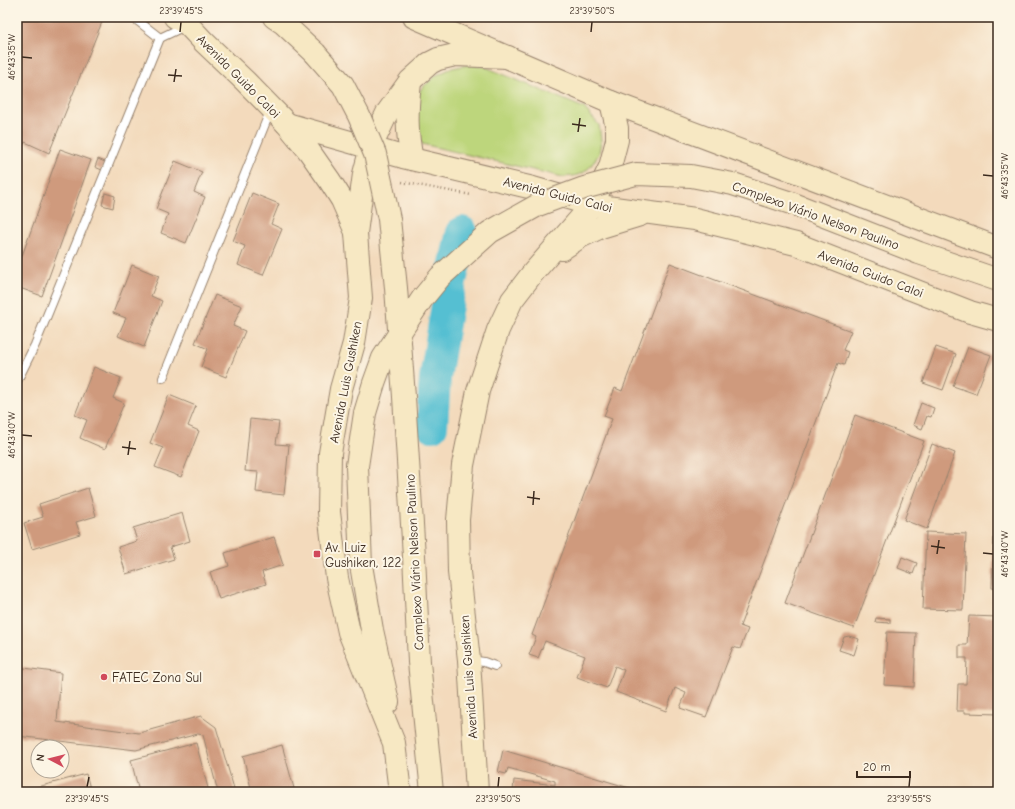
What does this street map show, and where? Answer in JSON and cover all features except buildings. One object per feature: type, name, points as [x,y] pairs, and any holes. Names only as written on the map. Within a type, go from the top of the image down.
[{"type":"main road","name":"Complexo Viário Nelson Paulino","points":[[274,17],[283,23],[315,53],[343,85],[359,116],[375,154],[389,219],[404,397],[419,662],[432,792]]},
{"type":"main road","points":[[414,17],[611,102],[998,248]]},
{"type":"main road","name":"Avenida Guido Caloi","points":[[181,21],[286,124],[412,159],[533,188],[592,205],[695,219],[796,244],[970,312],[998,320]]},
{"type":"main road","name":"Avenida Luis Gushiken","points":[[400,792],[394,743],[349,632],[337,578],[329,512],[330,453],[341,390],[354,343],[361,298],[356,233],[364,174],[371,147],[388,113],[410,81],[430,63],[445,57],[472,55],[508,57]]},
{"type":"main road","points":[[410,81],[407,126],[412,159]]},
{"type":"main road","name":"Avenida Luis Gushiken","points":[[477,792],[469,660],[459,572],[458,520],[463,465],[478,391],[498,330],[512,300],[532,274],[592,205],[610,167],[617,140],[617,128],[611,102]]},
{"type":"main road","points":[[286,124],[309,151],[330,181],[342,200],[356,233]]},
{"type":"main road","name":"Complexo Viário Nelson Paulino","points":[[394,743],[390,709],[372,630],[361,565],[357,466],[365,413],[383,358],[422,299],[440,277],[490,232],[538,204],[584,188],[636,174],[691,176],[733,184],[791,203],[919,253],[998,280]]},
{"type":"main road","points":[[532,274],[562,249],[580,237],[600,227],[646,213]]},
{"type":"lane","points":[[131,17],[160,38]]},
{"type":"lane","points":[[17,381],[38,338],[160,38],[181,21]]},
{"type":"lane","points":[[163,378],[271,108]]},
{"type":"lane","points":[[469,660],[484,662],[495,666]]},
{"type":"green space","points":[[468,65],[483,66],[584,108],[599,125],[601,140],[599,154],[590,167],[583,173],[563,177],[422,144],[416,134],[416,101],[421,89],[435,76],[452,68]]},
{"type":"waterway","points":[[432,426],[435,378],[451,281],[462,232]]},
{"type":"place","name":"Av. Luiz Gushiken, 122","points":[[317,554]]},
{"type":"place","name":"FATEC Zona Sul","points":[[104,677]]}]
